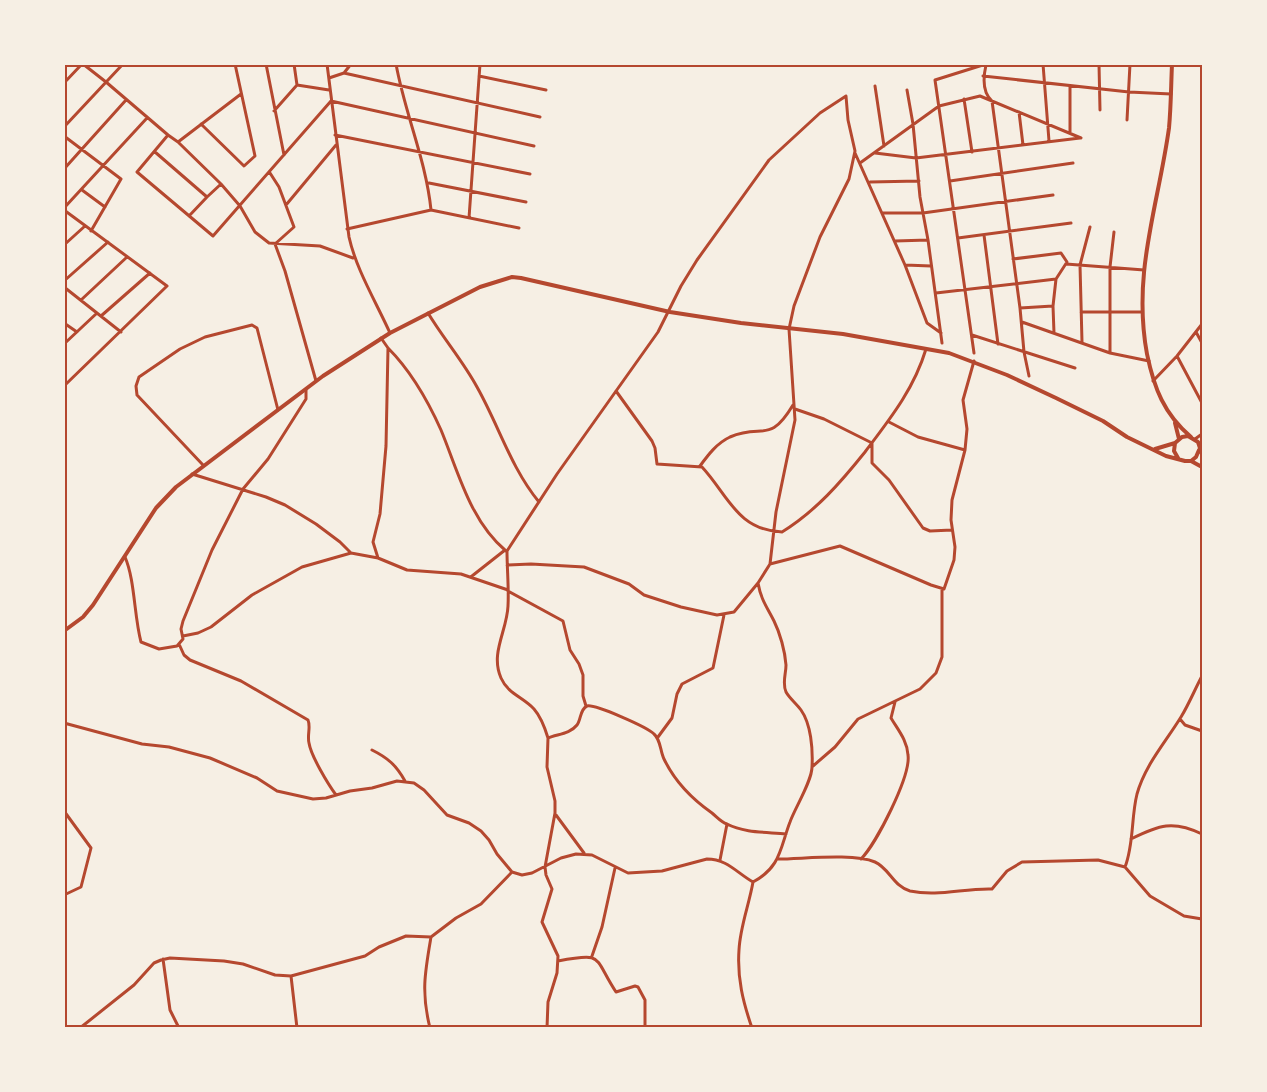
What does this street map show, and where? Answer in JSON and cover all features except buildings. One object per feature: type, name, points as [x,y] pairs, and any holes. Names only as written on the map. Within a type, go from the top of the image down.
[{"type":"street","points":[[64,83],[82,64],[106,82],[178,142],[221,184],[240,206],[255,231],[269,243],[320,246],[353,258]]},
{"type":"street","points":[[66,124],[123,64]]},
{"type":"street","points":[[266,64],[284,155]]},
{"type":"street","points":[[274,111],[297,85],[294,64]]},
{"type":"street","points":[[327,64],[347,229],[353,258],[364,276],[390,333]]},
{"type":"street","points":[[344,74],[351,64]]},
{"type":"street","points":[[396,64],[400,86],[429,183],[431,210]]},
{"type":"street","points":[[468,218],[480,64]]},
{"type":"street","points":[[1042,64],[1049,141]]},
{"type":"street","points":[[1099,64],[1100,110]]},
{"type":"street","points":[[1127,120],[1130,64]]},
{"type":"street","points":[[1172,64],[1169,128],[1144,270],[1142,312],[1153,381],[1163,404],[1175,422],[1193,438],[1203,454]]},
{"type":"street","points":[[986,65],[983,76],[986,95],[992,101],[1029,376]]},
{"type":"street","points":[[974,353],[935,80],[986,65]]},
{"type":"street","points":[[201,124],[244,166],[255,156],[234,66]]},
{"type":"street","points":[[329,78],[344,74],[540,117]]},
{"type":"street","points":[[479,76],[546,90]]},
{"type":"street","points":[[983,76],[1129,92],[1171,94]]},
{"type":"street","points":[[297,85],[330,90]]},
{"type":"street","points":[[875,86],[884,146]]},
{"type":"street","points":[[1070,86],[1070,133]]},
{"type":"street","points":[[907,90],[942,343]]},
{"type":"street","points":[[178,142],[241,94]]},
{"type":"street","points":[[472,576],[506,550],[658,332],[697,260],[769,160],[820,113],[846,96],[848,120],[855,151],[895,241],[927,323],[941,333]]},
{"type":"street","points":[[860,163],[939,106],[980,96],[1081,138],[916,158],[874,153]]},
{"type":"street","points":[[964,99],[972,152]]},
{"type":"street","points":[[64,169],[126,100]]},
{"type":"street","points":[[331,101],[534,146]]},
{"type":"street","points":[[168,135],[137,172],[213,236],[331,101]]},
{"type":"street","points":[[1018,112],[1023,145]]},
{"type":"street","points":[[64,386],[167,286],[64,209],[147,118]]},
{"type":"street","points":[[335,135],[530,174]]},
{"type":"street","points":[[64,136],[122,179],[91,231]]},
{"type":"street","points":[[286,205],[336,145]]},
{"type":"street","points":[[154,151],[207,197]]},
{"type":"street","points":[[507,565],[584,567],[629,584],[644,595],[700,612],[724,615],[740,608],[770,564],[773,530],[793,434],[794,403],[789,329],[794,306],[810,263],[849,179],[855,151]]},
{"type":"street","points":[[949,181],[1073,163]]},
{"type":"street","points":[[270,173],[279,187],[294,227],[275,244]]},
{"type":"street","points":[[869,182],[919,181]]},
{"type":"street","points":[[429,183],[526,202]]},
{"type":"street","points":[[189,216],[221,184]]},
{"type":"street","points":[[82,190],[105,207]]},
{"type":"street","points":[[883,213],[923,213],[1053,195]]},
{"type":"street","points":[[347,229],[431,210],[519,228]]},
{"type":"street","points":[[957,238],[1071,223]]},
{"type":"street","points":[[64,244],[84,226]]},
{"type":"street","points":[[1082,342],[1080,265],[1090,226]]},
{"type":"street","points":[[1110,353],[1110,267],[1114,232]]},
{"type":"street","points":[[984,236],[998,344]]},
{"type":"street","points":[[895,241],[928,240]]},
{"type":"street","points":[[64,281],[108,242]]},
{"type":"street","points":[[275,244],[285,271],[316,381]]},
{"type":"street","points":[[1013,259],[1061,253],[1068,262],[1056,279],[1053,306],[1054,333]]},
{"type":"street","points":[[81,300],[128,257]]},
{"type":"street","points":[[1066,264],[1144,270]]},
{"type":"street","points":[[905,265],[931,266]]},
{"type":"street","points":[[101,316],[150,273]]},
{"type":"street","points":[[64,631],[83,617],[110,582],[165,497],[192,474],[316,381],[381,338],[480,287],[512,277],[670,312],[789,329],[843,334],[949,353],[974,361],[1056,398],[1166,456],[1203,466]]},
{"type":"street","points":[[935,293],[1056,279]]},
{"type":"street","points":[[64,287],[121,332]]},
{"type":"street","points":[[1020,308],[1053,306]]},
{"type":"street","points":[[1081,312],[1142,312]]},
{"type":"street","points":[[64,344],[97,313]]},
{"type":"street","points":[[428,313],[476,386],[509,456],[539,503]]},
{"type":"street","points":[[64,322],[77,332]]},
{"type":"street","points":[[1022,322],[1110,353],[1149,361]]},
{"type":"street","points":[[1153,381],[1203,324]]},
{"type":"street","points":[[204,465],[137,395],[136,386],[139,377],[180,349],[205,337],[252,325],[257,327],[278,410]]},
{"type":"street","points":[[1196,332],[1203,344]]},
{"type":"street","points":[[972,335],[1075,368]]},
{"type":"street","points":[[381,338],[407,370],[426,401],[440,428],[477,516],[488,532],[506,550],[508,590],[506,619],[498,647],[499,671],[506,687],[534,709],[548,738],[547,767],[555,801],[545,867],[552,889],[550,901],[542,919],[542,925],[557,950],[558,961],[548,1002],[547,1028]]},
{"type":"street","points":[[378,558],[373,542],[380,514],[386,446],[388,348]]},
{"type":"street","points":[[616,391],[656,448],[657,464],[700,466],[736,512],[752,523],[779,532],[786,530],[833,491],[889,422],[917,375],[926,349]]},
{"type":"street","points":[[1177,356],[1203,403]]},
{"type":"street","points":[[813,766],[835,747],[858,719],[920,689],[931,679],[940,665],[942,589],[945,588],[954,560],[955,547],[952,530],[952,500],[965,450],[967,429],[963,400],[974,361]]},
{"type":"street","points":[[125,557],[130,570],[141,642],[159,649],[179,644],[183,636],[182,625],[212,550],[243,489],[268,459],[305,401],[306,390]]},
{"type":"street","points":[[700,466],[716,447],[731,437],[774,429],[794,403]]},
{"type":"street","points":[[794,409],[824,419],[872,443]]},
{"type":"street","points":[[889,422],[918,437],[965,450]]},
{"type":"street","points":[[1175,422],[1177,441],[1174,451],[1178,459]]},
{"type":"street","points":[[1155,449],[1185,436],[1193,438],[1203,434]]},
{"type":"street","points":[[872,443],[872,463],[889,480],[923,528],[930,531],[952,530]]},
{"type":"street","points":[[1191,461],[1196,457],[1199,449]]},
{"type":"street","points":[[192,474],[266,497],[301,514],[340,542],[351,553]]},
{"type":"street","points":[[770,564],[840,546],[942,589]]},
{"type":"street","points":[[183,636],[211,627],[252,596],[292,572],[351,553],[378,558],[407,570],[472,576],[508,590],[559,617],[563,621],[570,650],[583,675],[586,706]]},
{"type":"street","points":[[752,1028],[742,1000],[739,949],[753,882],[766,874],[778,860],[813,766],[807,721],[784,686],[786,664],[784,653],[773,620],[762,599],[758,583]]},
{"type":"street","points":[[658,738],[672,718],[677,694],[682,684],[713,668],[724,615]]},
{"type":"street","points":[[179,644],[184,655],[190,660],[241,681],[308,720],[310,727],[308,741],[311,753],[336,795]]},
{"type":"street","points":[[1125,867],[1129,855],[1137,794],[1143,777],[1180,719],[1203,676]]},
{"type":"street","points":[[861,859],[872,846],[906,774],[908,752],[901,732],[891,718],[895,701]]},
{"type":"street","points":[[586,706],[598,708],[622,719],[638,723],[658,738],[662,755],[675,777],[696,802],[727,824],[751,830],[786,834]]},
{"type":"street","points":[[548,738],[574,728],[586,706]]},
{"type":"street","points":[[1180,719],[1185,724],[1203,731]]},
{"type":"street","points":[[64,723],[142,744],[169,747],[210,758],[257,778],[277,791],[313,799],[405,781],[419,786],[447,815],[469,823],[481,831],[512,872],[527,874],[561,858],[585,854],[602,859],[628,873],[669,870],[707,860],[720,860],[753,882]]},
{"type":"street","points":[[372,750],[388,758],[397,766],[405,781]]},
{"type":"street","points":[[64,811],[91,848],[81,887],[64,895]]},
{"type":"street","points":[[555,813],[585,854]]},
{"type":"street","points":[[720,860],[727,824]]},
{"type":"street","points":[[1131,839],[1167,825],[1183,826],[1203,834]]},
{"type":"street","points":[[778,860],[861,859],[882,866],[902,888],[928,893],[992,889],[1007,871],[1022,862],[1031,860],[1098,860],[1125,867],[1150,896],[1184,916],[1203,919]]},
{"type":"street","points":[[592,956],[602,927],[615,868]]},
{"type":"street","points":[[80,1028],[134,985],[154,963],[163,959],[234,962],[275,975],[291,976],[365,956],[379,947],[406,936],[431,937],[456,918],[481,904],[512,872]]},
{"type":"street","points":[[430,1028],[425,1010],[423,988],[431,937]]},
{"type":"street","points":[[558,961],[592,956],[599,961],[616,992],[638,987],[645,1000],[645,1028]]},
{"type":"street","points":[[163,959],[169,1002],[179,1028]]},
{"type":"street","points":[[291,976],[297,1028]]}]
